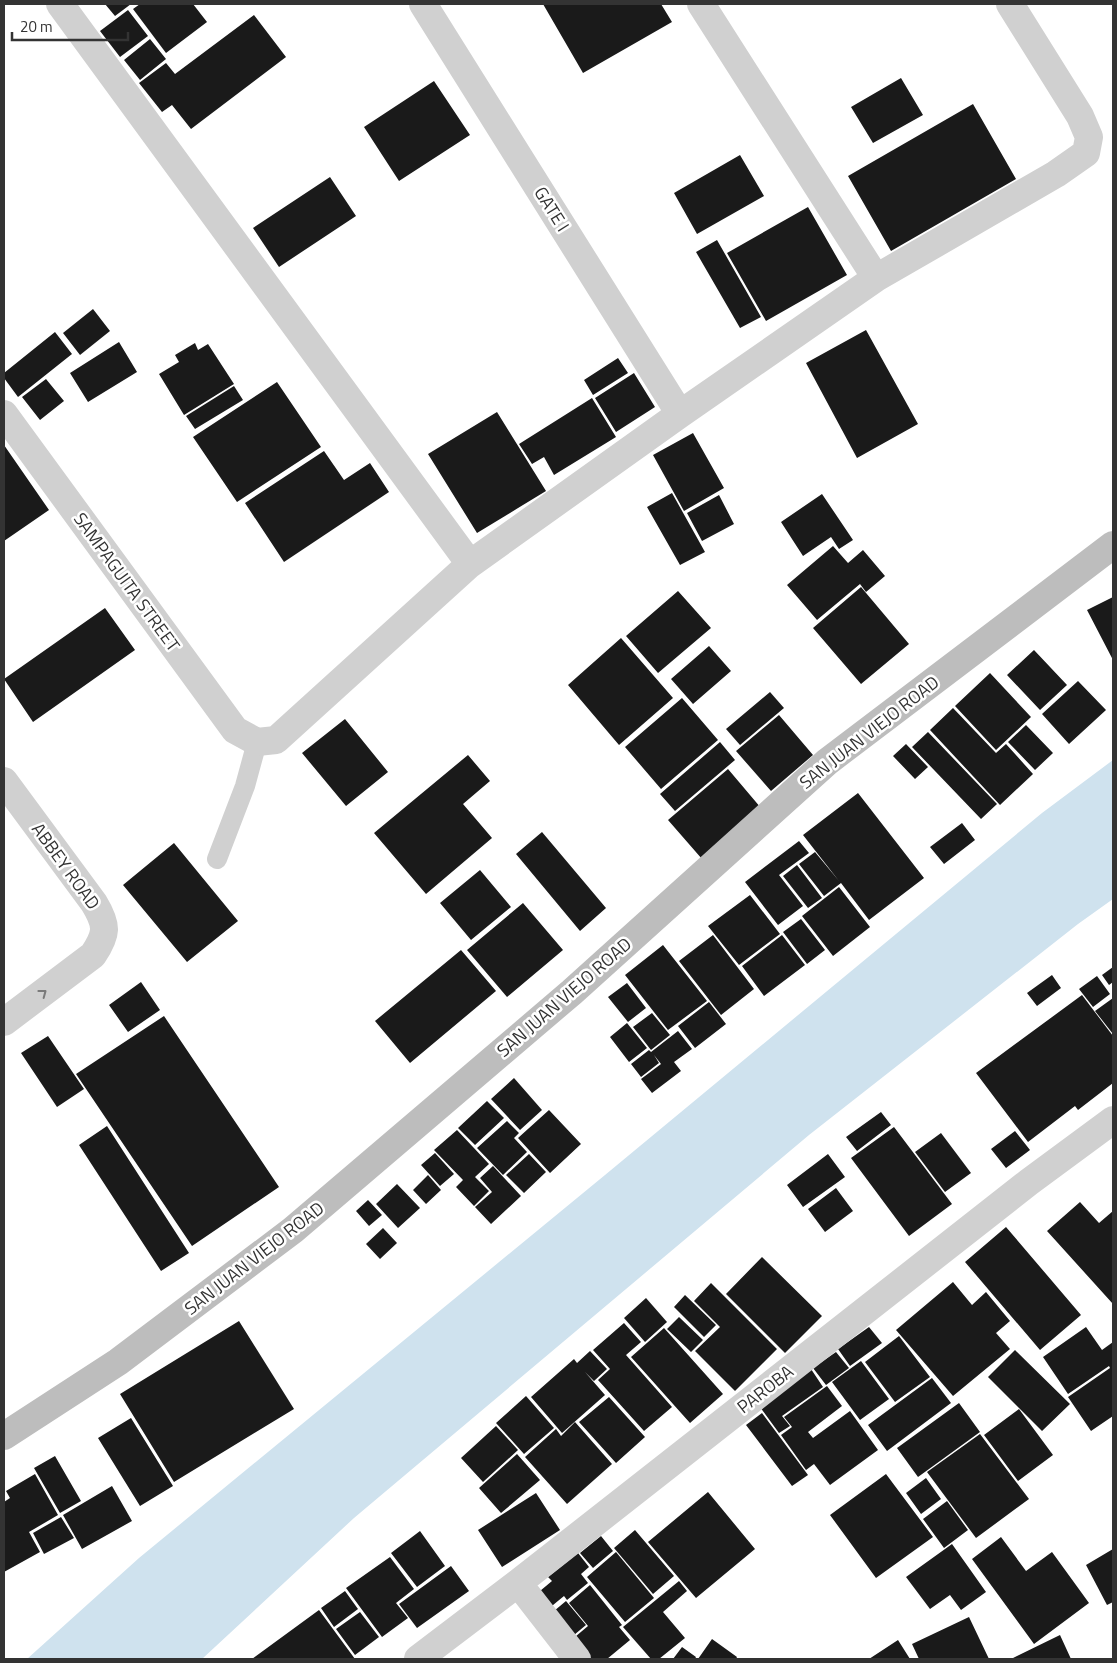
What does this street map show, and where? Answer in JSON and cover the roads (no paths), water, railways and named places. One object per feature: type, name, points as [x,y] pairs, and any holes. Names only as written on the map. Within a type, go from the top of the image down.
[{"type":"street","points":[[60,4],[470,564]]},
{"type":"street","name":"GATE I","points":[[423,4],[680,414]]},
{"type":"street","points":[[701,4],[876,278]]},
{"type":"street","points":[[258,742],[276,740],[470,564],[680,414],[876,278],[1056,174],[1086,154],[1089,137],[1080,116],[1010,4]]},
{"type":"street","name":"SAMPAGUITA STREET","points":[[4,414],[235,730],[258,742]]},
{"type":"street","name":"SAN JUAN VIEJO ROAD","points":[[4,1436],[118,1362],[293,1230],[572,992],[827,762],[1113,545]]},
{"type":"street","name":"ABBEY ROAD","points":[[4,781],[94,903],[102,916],[105,932],[93,956],[4,1022]]},
{"type":"street","name":"PAROBA","points":[[418,1659],[518,1583],[1029,1182],[1113,1120]]},
{"type":"street","points":[[518,1583],[577,1659]]},
{"type":"lane","points":[[217,859],[245,786],[258,742]]},
{"type":"water","points":[[1113,760],[1113,899],[1078,924],[809,1135],[354,1518],[202,1659],[27,1659],[139,1558],[1042,813]]}]
